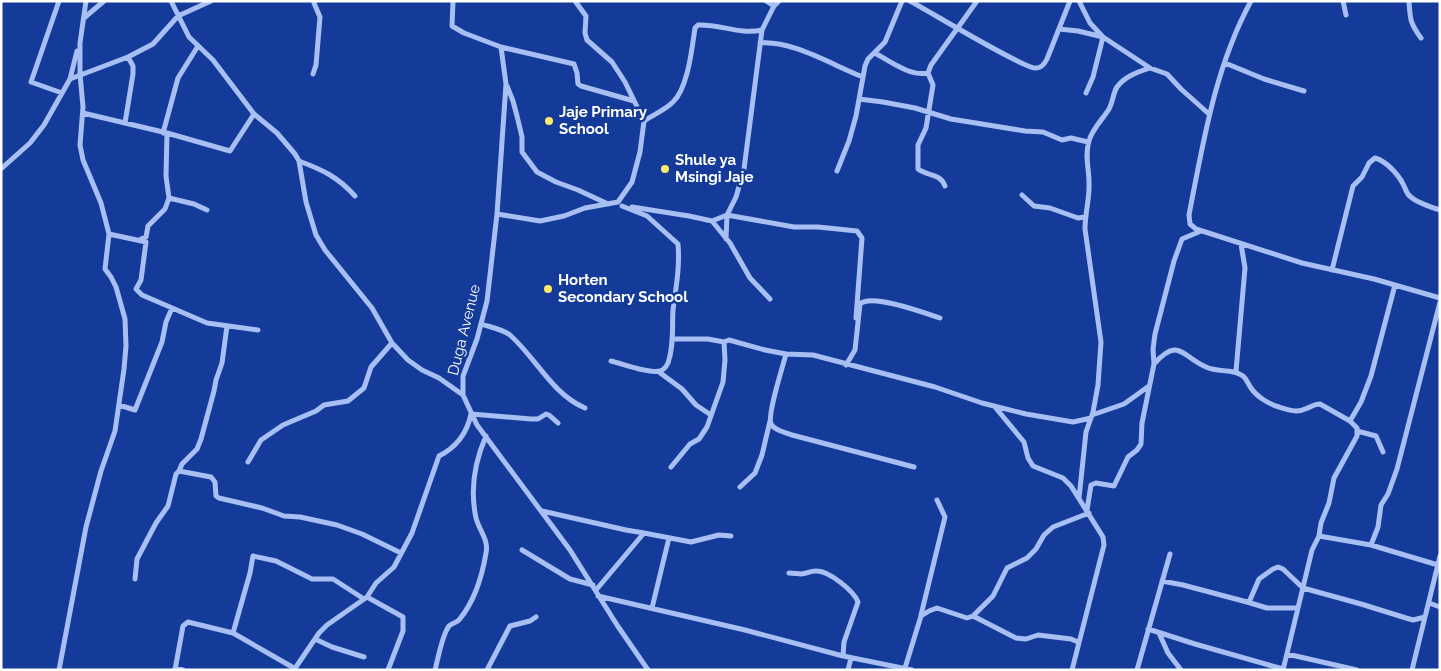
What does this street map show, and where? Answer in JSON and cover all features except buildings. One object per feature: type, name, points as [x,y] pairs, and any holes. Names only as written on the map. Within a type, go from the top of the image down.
[{"type":"street","points":[[59,1],[31,82],[62,93]]},
{"type":"street","points":[[1,169],[30,142],[44,125],[70,79],[80,43],[86,1]]},
{"type":"street","points":[[84,18],[104,1]]},
{"type":"street","points":[[172,1],[189,37],[213,60],[254,114],[277,133],[295,154],[299,161],[306,202],[316,235],[325,250],[372,308],[392,342],[408,360],[463,395]]},
{"type":"street","points":[[70,79],[128,57],[153,44],[178,16],[211,1]]},
{"type":"street","points":[[312,74],[316,65],[320,17],[314,3],[315,1]]},
{"type":"street","points":[[452,1],[452,26],[464,33],[501,47],[574,64],[578,84],[581,86],[634,101]]},
{"type":"street","points":[[766,1],[774,6]]},
{"type":"street","points":[[726,239],[727,215],[736,198],[744,170],[762,30],[774,6],[779,1]]},
{"type":"street","points":[[837,171],[849,141],[868,59],[885,42],[902,1]]},
{"type":"street","points":[[910,1],[1028,67],[1036,68],[1043,66],[1048,59],[1070,1]]},
{"type":"street","points":[[946,186],[943,180],[934,175],[923,173],[918,169],[918,145],[926,128],[933,85],[928,73],[931,65],[977,1]]},
{"type":"street","points":[[1079,1],[1090,23],[1103,37],[1150,68],[1167,74],[1180,89],[1209,114]]},
{"type":"street","points":[[1251,1],[1240,23],[1225,63],[1209,114],[1189,215],[1190,224],[1196,230],[1302,264],[1395,285],[1440,300],[1397,469],[1382,505],[1378,527],[1371,545]]},
{"type":"street","points":[[1344,1],[1346,15]]},
{"type":"street","points":[[1409,1],[1409,18],[1412,26],[1421,38]]},
{"type":"street","points":[[579,3],[586,16],[585,33],[587,40],[612,62],[625,82],[644,121],[640,152],[632,182],[620,204]]},
{"type":"street","points":[[644,121],[674,101],[685,78],[695,28],[698,25],[719,26],[753,32],[762,30]]},
{"type":"street","points":[[1059,29],[1103,37]]},
{"type":"street","points":[[1086,92],[1093,76],[1103,37]]},
{"type":"street","points":[[760,43],[770,42],[789,46],[863,76]]},
{"type":"street","points":[[59,670],[66,626],[80,567],[86,527],[101,471],[115,431],[126,346],[126,319],[116,287],[105,269],[109,234],[101,203],[83,160],[80,145],[83,113],[80,43]]},
{"type":"street","points":[[140,240],[146,237],[148,226],[165,209],[169,198],[166,176],[165,133],[178,78],[198,46]]},
{"type":"street","name":"Duga Avenue","points":[[501,47],[506,84],[497,214],[487,301],[463,376],[463,395],[477,425],[570,550],[648,670]]},
{"type":"street","points":[[875,53],[898,66],[923,74],[928,73]]},
{"type":"street","points":[[125,123],[133,74],[133,66],[128,57]]},
{"type":"street","points":[[1225,63],[1258,77],[1304,92]]},
{"type":"street","points":[[1079,498],[1086,432],[1098,386],[1101,342],[1085,228],[1090,186],[1086,162],[1088,142],[1110,107],[1116,88],[1133,74],[1150,68]]},
{"type":"street","points":[[506,84],[513,101],[522,137],[522,152],[537,172],[609,204]]},
{"type":"street","points":[[859,99],[884,102],[929,112],[951,120],[1043,132],[1062,140],[1071,138],[1088,142]]},
{"type":"street","points":[[83,113],[230,151],[254,114]]},
{"type":"street","points":[[1332,270],[1353,186],[1362,177],[1369,163],[1375,158],[1382,160],[1403,183],[1407,193],[1412,198],[1440,210]]},
{"type":"street","points":[[299,161],[334,176],[355,196]]},
{"type":"street","points":[[1022,195],[1034,206],[1050,208],[1078,218],[1085,217]]},
{"type":"street","points":[[169,198],[194,204],[207,210]]},
{"type":"street","points":[[620,204],[647,216],[678,244],[679,262],[672,339],[668,363],[659,372]]},
{"type":"street","points":[[497,214],[540,221],[564,216],[585,208],[620,204],[712,221],[727,215],[794,227],[818,227],[857,231],[862,238],[856,318]]},
{"type":"street","points":[[712,221],[726,239],[750,278],[770,299]]},
{"type":"street","points":[[1088,511],[1090,488],[1093,484],[1114,486],[1128,457],[1141,444],[1141,431],[1154,364],[1153,348],[1155,334],[1180,242],[1182,239],[1202,231]]},
{"type":"street","points":[[109,234],[140,240],[146,244],[141,280],[137,286],[137,291],[207,323],[258,330]]},
{"type":"street","points":[[1236,371],[1245,268],[1241,244]]},
{"type":"street","points":[[1350,421],[1361,402],[1371,376],[1395,285]]},
{"type":"street","points":[[846,365],[855,350],[860,304],[863,301],[884,302],[940,318]]},
{"type":"street","points":[[119,405],[135,410],[162,342],[166,322],[172,308]]},
{"type":"street","points":[[481,324],[509,334],[549,380],[579,406],[585,408]]},
{"type":"street","points":[[135,579],[137,559],[156,523],[168,506],[176,474],[202,439],[222,363],[227,326]]},
{"type":"street","points":[[672,339],[708,339],[724,342],[729,340],[786,354],[813,355],[935,387],[994,406],[1073,422],[1124,404],[1149,386]]},
{"type":"street","points":[[248,462],[261,440],[282,425],[316,411],[324,405],[348,400],[364,388],[371,367],[392,342]]},
{"type":"street","points":[[670,467],[690,444],[699,439],[708,427],[723,382],[726,360],[724,342]]},
{"type":"street","points":[[1154,364],[1169,351],[1176,351],[1185,352],[1205,367],[1236,371],[1245,377],[1258,397],[1278,407],[1296,412],[1320,404],[1350,421],[1357,430],[1376,436],[1383,452]]},
{"type":"street","points":[[740,487],[755,473],[762,455],[774,397],[786,354]]},
{"type":"street","points":[[612,361],[659,372],[682,389],[696,405],[711,415]]},
{"type":"street","points":[[994,406],[1024,442],[1028,458],[1034,466],[1063,478],[1071,486],[1103,537],[1104,545],[1072,670]]},
{"type":"street","points":[[183,670],[175,669],[183,626],[188,622],[233,633],[294,669],[326,625],[366,598],[376,583],[394,567],[412,532],[439,456],[452,450],[463,436],[469,425],[471,414],[538,419],[546,414],[558,423]]},
{"type":"street","points":[[770,421],[776,429],[792,435],[914,467]]},
{"type":"street","points":[[1148,629],[1283,669],[1312,550],[1319,536],[1334,478],[1357,436],[1357,430]]},
{"type":"street","points":[[435,670],[450,626],[458,621],[473,597],[488,546],[477,520],[473,501],[475,472],[480,450],[486,436]]},
{"type":"street","points":[[179,471],[211,477],[215,482],[216,496],[218,498],[262,508],[284,516],[300,517],[337,525],[401,553]]},
{"type":"street","points":[[905,668],[921,616],[945,517],[937,500]]},
{"type":"street","points":[[541,511],[691,542],[719,535],[731,536]]},
{"type":"street","points":[[921,616],[937,608],[966,618],[973,616],[993,596],[1007,568],[1028,558],[1044,535],[1053,527],[1088,511]]},
{"type":"street","points":[[644,532],[597,593],[851,658],[912,670]]},
{"type":"street","points":[[1319,536],[1371,545],[1438,565]]},
{"type":"street","points":[[652,608],[669,538]]},
{"type":"street","points":[[522,550],[570,579],[593,584]]},
{"type":"street","points":[[1137,670],[1170,554]]},
{"type":"street","points":[[233,633],[253,556],[276,561],[312,579],[333,579],[403,616],[403,631],[388,670]]},
{"type":"street","points":[[1412,670],[1440,556]]},
{"type":"street","points":[[1247,602],[1250,600],[1259,579],[1275,567],[1283,569],[1303,588],[1413,620],[1425,617]]},
{"type":"street","points":[[789,573],[801,574],[814,570],[822,571],[843,584],[856,598],[858,602],[844,642],[843,656]]},
{"type":"street","points":[[1162,581],[1267,608],[1298,608]]},
{"type":"street","points":[[1429,603],[1440,607]]},
{"type":"street","points":[[487,670],[510,626],[530,621],[536,616]]},
{"type":"street","points":[[973,616],[1016,638],[1026,639],[1038,635],[1071,639],[1078,642]]},
{"type":"street","points":[[1159,633],[1168,654],[1182,670]]},
{"type":"street","points":[[315,639],[332,647],[364,657]]},
{"type":"street","points":[[1287,654],[1357,670]]},
{"type":"street","points":[[848,670],[851,658]]},
{"type":"place","name":"Jaje Primary School","points":[[549,121]]},
{"type":"place","name":"Shule ya Msingi Jaje","points":[[665,169]]},
{"type":"place","name":"Horten Secondary School","points":[[548,289]]}]
